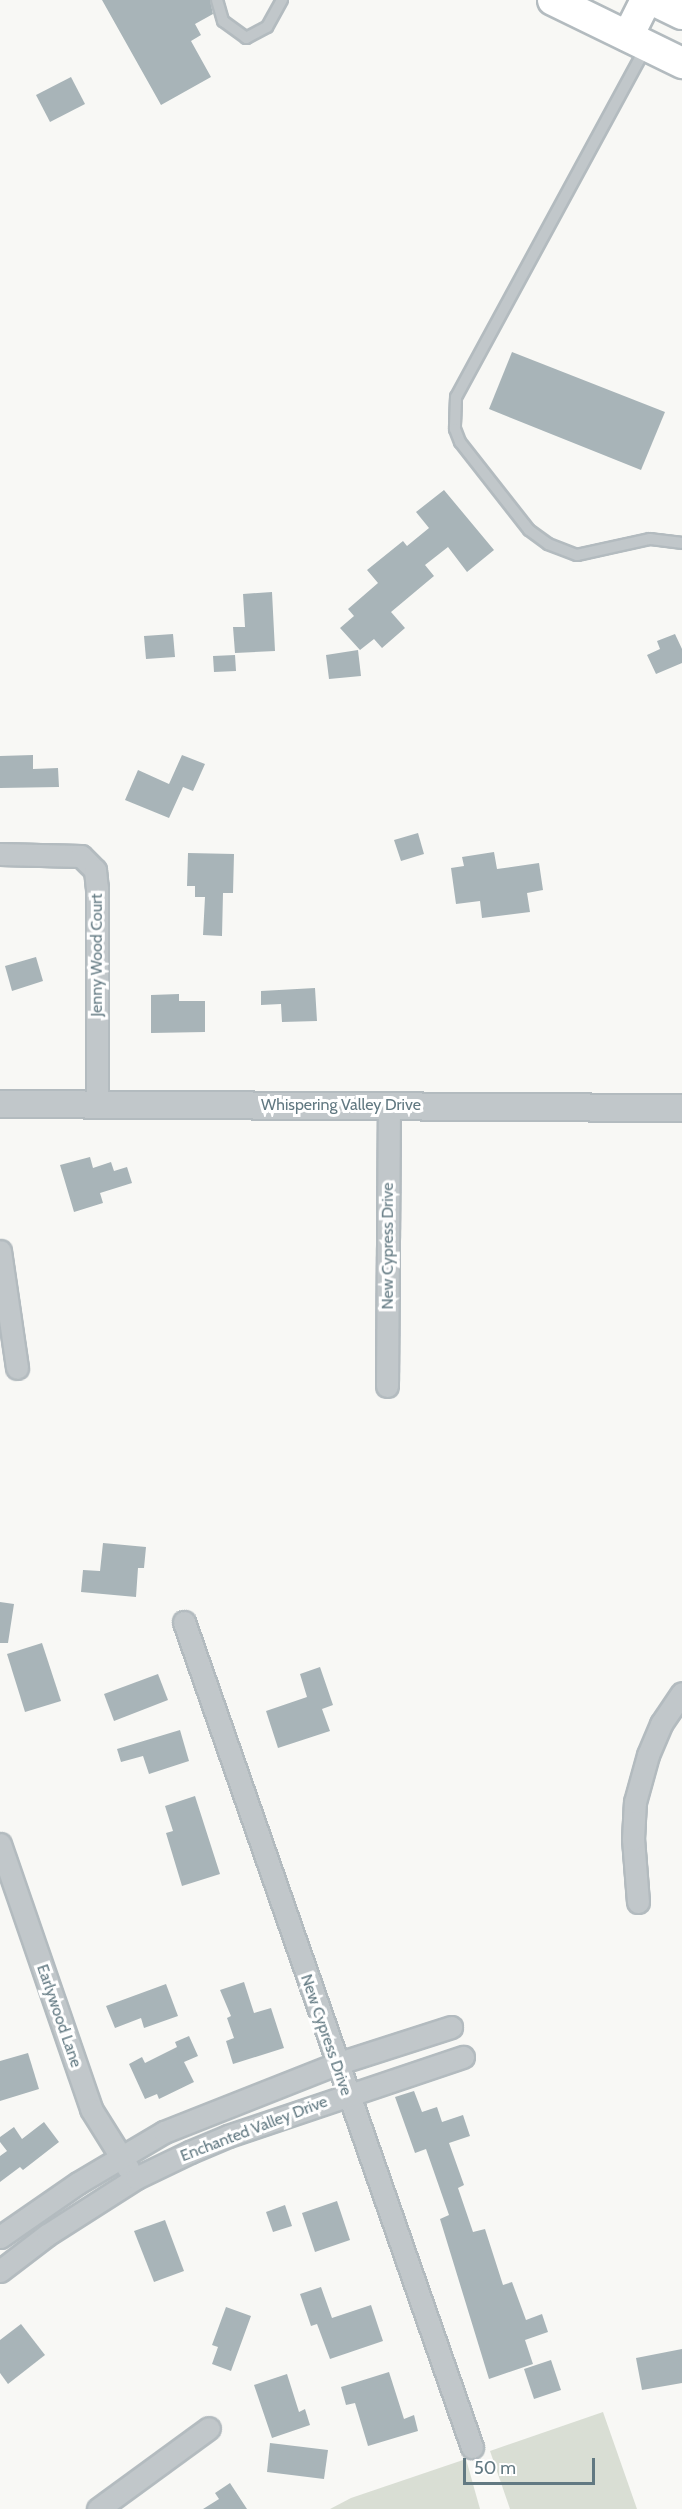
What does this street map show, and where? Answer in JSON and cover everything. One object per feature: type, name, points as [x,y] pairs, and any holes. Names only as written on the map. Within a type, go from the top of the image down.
[{"type":"main road","points":[[553,0],[682,63]]},
{"type":"main road","points":[[637,41],[646,0]]},
{"type":"main road","points":[[652,0],[682,14]]},
{"type":"street","name":"Jenny Wood Court","points":[[0,854],[81,856],[95,870],[97,888],[97,1105]]},
{"type":"street","name":"Whispering Valley Drive","points":[[0,1104],[682,1108]]},
{"type":"street","name":"New Cypress Drive","points":[[387,1386],[389,1105]]},
{"type":"street","points":[[0,1251],[17,1368]]},
{"type":"street","name":"New Cypress Drive","points":[[184,1622],[336,2064],[472,2447]]},
{"type":"street","points":[[638,1902],[633,1839],[635,1802],[656,1734],[682,1693]]},
{"type":"street","name":"Earlywood Lane","points":[[0,1845],[91,2109],[119,2157],[136,2178]]},
{"type":"street","name":"Enchanted Valley Drive","points":[[0,2237],[119,2157],[164,2132],[336,2064],[451,2027]]},
{"type":"street","name":"Enchanted Valley Drive","points":[[0,2271],[47,2235],[136,2178],[228,2136],[347,2094],[463,2057]]},
{"type":"street","points":[[98,2509],[209,2428]]},
{"type":"lane","points":[[217,0],[223,21],[246,38],[267,27],[282,0]]},
{"type":"lane","points":[[637,41],[456,397],[455,429],[460,442],[529,530],[548,544],[577,555],[650,539],[682,543]]},
{"type":"shaded area","points":[[603,2412],[637,2509],[510,2509],[490,2451]]},
{"type":"shaded area","points":[[466,2459],[480,2509],[330,2509],[351,2498]]},
{"type":"building","points":[[102,0],[210,0],[213,14],[195,24],[201,35],[191,41],[211,77],[161,105]]},
{"type":"building","points":[[71,77],[85,104],[50,122],[36,95]]},
{"type":"building","points":[[512,352],[665,412],[641,470],[489,409]]},
{"type":"building","points":[[444,490],[494,550],[467,572],[448,547],[425,565],[434,576],[391,612],[405,628],[382,648],[374,639],[360,650],[340,628],[354,616],[348,609],[378,583],[367,570],[403,541],[407,546],[429,528],[416,512]]},
{"type":"building","points":[[272,592],[275,651],[235,653],[233,627],[245,627],[243,594]]},
{"type":"building","points":[[173,634],[175,657],[146,659],[144,636]]},
{"type":"building","points":[[675,634],[682,649],[682,663],[656,674],[647,655],[660,649],[657,641]]},
{"type":"building","points":[[358,650],[361,676],[329,679],[326,655]]},
{"type":"building","points":[[235,655],[236,671],[214,672],[213,656]]},
{"type":"building","points":[[33,755],[33,769],[58,768],[59,787],[0,788],[0,756]]},
{"type":"building","points":[[182,755],[205,764],[193,791],[183,787],[169,818],[125,800],[138,770],[169,784]]},
{"type":"building","points":[[418,833],[424,854],[401,861],[394,840]]},
{"type":"building","points":[[494,852],[497,869],[539,863],[543,890],[527,893],[530,912],[482,918],[480,901],[456,904],[451,868],[464,866],[462,857]]},
{"type":"building","points":[[188,853],[234,854],[233,893],[223,893],[222,936],[203,935],[205,897],[195,897],[195,886],[187,886]]},
{"type":"building","points":[[36,957],[43,981],[12,991],[5,966]]},
{"type":"building","points":[[315,988],[317,1021],[282,1022],[281,1004],[261,1005],[261,991]]},
{"type":"building","points":[[179,994],[179,1001],[205,1001],[205,1032],[151,1033],[151,995]]},
{"type":"building","points":[[90,1157],[93,1168],[111,1162],[114,1171],[127,1167],[132,1183],[100,1193],[103,1203],[74,1212],[60,1165]]},
{"type":"building","points":[[103,1543],[146,1547],[144,1568],[138,1568],[136,1597],[81,1592],[83,1570],[100,1571]]},
{"type":"building","points":[[0,1602],[14,1604],[8,1643],[0,1643]]},
{"type":"building","points":[[42,1643],[61,1701],[25,1712],[7,1654]]},
{"type":"building","points":[[320,1667],[333,1705],[322,1709],[330,1731],[278,1748],[266,1711],[307,1697],[300,1674]]},
{"type":"building","points":[[158,1674],[168,1700],[114,1721],[104,1694]]},
{"type":"building","points":[[180,1730],[189,1761],[149,1774],[143,1756],[121,1762],[117,1749]]},
{"type":"building","points":[[195,1796],[220,1874],[182,1886],[166,1833],[173,1831],[165,1806]]},
{"type":"building","points":[[244,1982],[254,2013],[271,2008],[284,2048],[233,2064],[226,2041],[234,2038],[227,2018],[231,2016],[220,1990]]},
{"type":"building","points":[[166,1984],[178,2016],[144,2028],[141,2018],[115,2028],[106,2006]]},
{"type":"building","points":[[189,2036],[198,2056],[184,2062],[194,2082],[159,2099],[157,2094],[145,2099],[129,2064],[142,2057],[145,2063],[177,2047],[175,2042]]},
{"type":"building","points":[[28,2053],[39,2089],[0,2101],[0,2061]]},
{"type":"building","points":[[414,2091],[422,2112],[437,2107],[442,2122],[463,2115],[470,2136],[449,2143],[464,2185],[458,2188],[473,2232],[485,2229],[503,2285],[512,2282],[526,2320],[542,2314],[548,2332],[525,2340],[533,2364],[489,2379],[440,2219],[449,2215],[426,2149],[415,2153],[395,2097]]},
{"type":"building","points":[[44,2122],[59,2142],[23,2170],[20,2167],[0,2182],[0,2156],[7,2151],[0,2142],[0,2137],[14,2127],[22,2139]]},
{"type":"building","points":[[337,2201],[350,2240],[315,2252],[302,2213]]},
{"type":"building","points":[[285,2205],[292,2226],[273,2232],[266,2212]]},
{"type":"building","points":[[165,2220],[184,2271],[154,2282],[134,2231]]},
{"type":"building","points":[[321,2287],[332,2318],[371,2305],[383,2341],[330,2359],[317,2324],[311,2326],[300,2294]]},
{"type":"building","points":[[226,2307],[251,2316],[231,2371],[212,2364],[218,2347],[212,2345]]},
{"type":"building","points":[[21,2324],[45,2355],[8,2384],[0,2373],[0,2340]]},
{"type":"building","points":[[682,2349],[682,2383],[642,2390],[636,2358]]},
{"type":"building","points":[[551,2360],[561,2390],[534,2399],[524,2369]]},
{"type":"building","points":[[389,2372],[404,2419],[414,2415],[418,2431],[368,2446],[355,2403],[346,2405],[341,2387]]},
{"type":"building","points":[[287,2374],[299,2412],[305,2409],[310,2425],[272,2438],[254,2385]]},
{"type":"building","points":[[270,2443],[328,2450],[324,2479],[267,2472]]},
{"type":"building","points":[[230,2483],[247,2509],[203,2509],[219,2499],[215,2493]]}]
